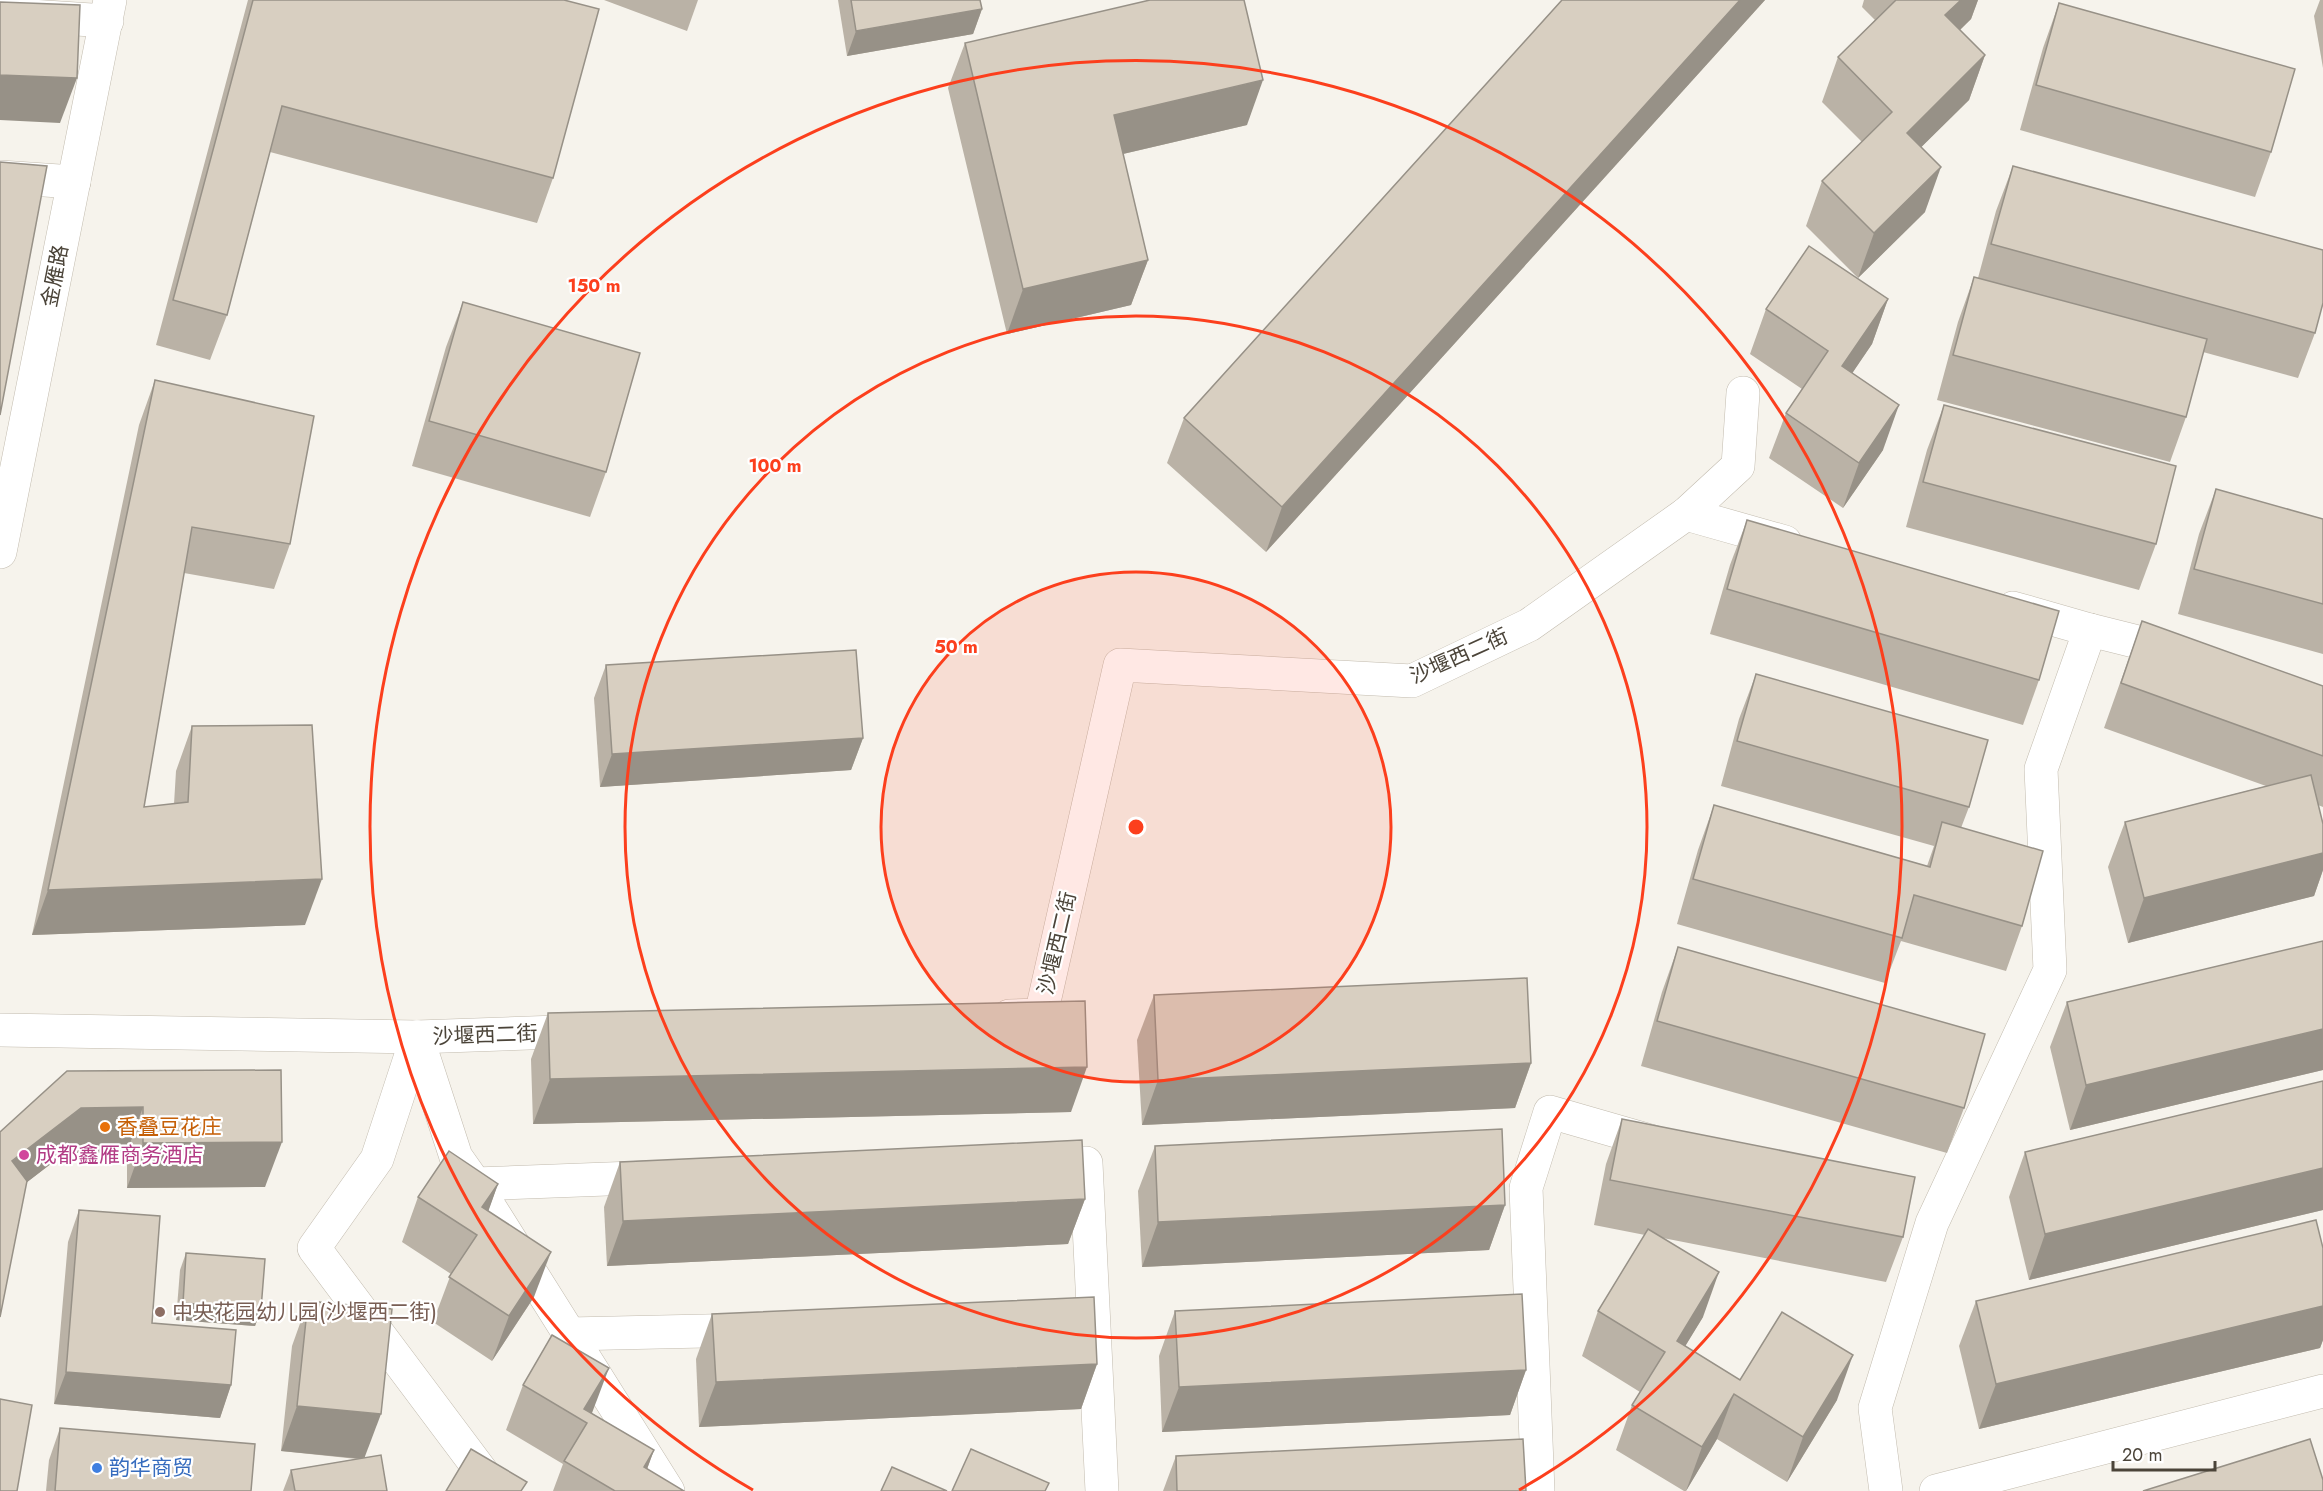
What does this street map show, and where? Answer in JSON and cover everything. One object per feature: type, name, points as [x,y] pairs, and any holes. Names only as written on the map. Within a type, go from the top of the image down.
[{"type":"street","points":[[0,14],[108,10]]},
{"type":"street","name":"金雁路","points":[[0,552],[108,10]]},
{"type":"street","points":[[0,177],[74,182]]},
{"type":"street","name":"沙堰西二街","points":[[982,1017],[1041,1015],[1120,665],[1412,681],[1529,625],[1686,514],[1738,466],[1743,393]]},
{"type":"street","points":[[1686,514],[1809,549]]},
{"type":"street","points":[[1989,601],[2090,630],[2212,660]]},
{"type":"street","points":[[1886,1491],[1875,1408],[1932,1223],[2050,970],[2041,769],[2090,630]]},
{"type":"street","name":"沙堰西二街","points":[[0,1030],[417,1037],[618,1030]]},
{"type":"street","points":[[417,1037],[456,1157],[668,1491]]},
{"type":"street","points":[[417,1037],[377,1159],[314,1248],[496,1491]]},
{"type":"street","points":[[1538,1491],[1526,1188],[1550,1112],[1685,1151]]},
{"type":"street","points":[[1014,1165],[1086,1163],[1082,1322],[1102,1491]]},
{"type":"street","points":[[475,1184],[691,1176]]},
{"type":"street","points":[[1898,1214],[1932,1223]]},
{"type":"street","points":[[570,1334],[784,1329]]},
{"type":"street","points":[[1936,1491],[2323,1391]]},
{"type":"building","points":[[253,0],[564,0],[599,9],[553,178],[282,106],[227,315],[173,300]]},
{"type":"building","points":[[851,0],[980,0],[982,9],[856,31]]},
{"type":"building","points":[[1150,0],[1244,0],[1263,80],[1114,115],[1148,260],[1023,289],[965,43]]},
{"type":"building","points":[[1562,0],[1740,0],[1282,507],[1184,418]]},
{"type":"building","points":[[1896,0],[1961,0],[1945,15],[1985,55],[1907,133],[1941,167],[1874,233],[1822,181],[1892,112],[1838,57]]},
{"type":"building","points":[[0,2],[80,5],[77,78],[0,75]]},
{"type":"building","points":[[2059,3],[2295,69],[2271,152],[2036,85]]},
{"type":"building","points":[[0,162],[47,166],[0,415]]},
{"type":"building","points":[[2013,166],[2323,250],[2323,303],[2315,333],[1991,244]]},
{"type":"building","points":[[1809,246],[1888,299],[1842,366],[1899,405],[1859,463],[1786,413],[1828,351],[1766,309]]},
{"type":"building","points":[[1974,277],[2207,339],[2186,417],[1953,355]]},
{"type":"building","points":[[463,302],[640,353],[606,472],[429,421]]},
{"type":"building","points":[[155,380],[314,416],[290,544],[192,527],[144,807],[188,802],[192,726],[312,725],[322,879],[48,890]]},
{"type":"building","points":[[1944,405],[2176,466],[2156,544],[1923,482]]},
{"type":"building","points":[[2216,489],[2323,519],[2323,604],[2194,569]]},
{"type":"building","points":[[1747,520],[2059,611],[2039,680],[1727,589]]},
{"type":"building","points":[[2142,621],[2323,686],[2323,756],[2121,683]]},
{"type":"building","points":[[856,650],[863,738],[612,754],[606,665]]},
{"type":"building","points":[[1756,674],[1988,740],[1969,807],[1737,741]]},
{"type":"building","points":[[2311,775],[2323,824],[2323,853],[2144,898],[2125,822]]},
{"type":"building","points":[[1714,805],[1930,867],[1942,822],[2043,851],[2022,926],[1914,895],[1902,938],[1693,879]]},
{"type":"building","points":[[2323,941],[2323,1029],[2086,1085],[2067,1002]]},
{"type":"building","points":[[1678,947],[1985,1034],[1964,1108],[1657,1021]]},
{"type":"building","points":[[1527,978],[1531,1063],[1158,1080],[1154,995]]},
{"type":"building","points":[[1085,1001],[1087,1067],[550,1079],[548,1013]]},
{"type":"building","points":[[281,1070],[282,1142],[143,1143],[143,1107],[81,1108],[12,1161],[27,1181],[0,1317],[0,1132],[67,1071]]},
{"type":"building","points":[[2323,1081],[2323,1168],[2045,1234],[2025,1152]]},
{"type":"building","points":[[1622,1119],[1915,1177],[1903,1237],[1610,1180]]},
{"type":"building","points":[[1502,1129],[1505,1205],[1158,1222],[1155,1146]]},
{"type":"building","points":[[1082,1140],[1085,1199],[623,1221],[620,1162]]},
{"type":"building","points":[[449,1151],[498,1184],[482,1207],[551,1252],[509,1316],[449,1277],[477,1235],[418,1197]]},
{"type":"building","points":[[79,1210],[160,1216],[152,1323],[236,1330],[231,1385],[66,1372]]},
{"type":"building","points":[[2316,1220],[2323,1248],[2323,1306],[1996,1384],[1976,1301]]},
{"type":"building","points":[[1648,1229],[1719,1272],[1677,1341],[1740,1380],[1782,1312],[1853,1355],[1803,1437],[1734,1394],[1702,1447],[1632,1405],[1665,1352],[1598,1311]]},
{"type":"building","points":[[186,1253],[265,1259],[261,1309],[183,1303]]},
{"type":"building","points":[[1522,1294],[1526,1370],[1179,1387],[1175,1311]]},
{"type":"building","points":[[1094,1297],[1097,1364],[716,1382],[712,1314]]},
{"type":"building","points":[[308,1301],[392,1309],[381,1414],[297,1406]]},
{"type":"building","points":[[552,1335],[609,1368],[584,1409],[654,1450],[644,1467],[684,1491],[615,1491],[564,1461],[587,1423],[523,1385]]},
{"type":"building","points":[[0,1399],[32,1405],[17,1491],[0,1491]]},
{"type":"building","points":[[60,1428],[255,1444],[251,1491],[55,1491]]},
{"type":"building","points":[[1523,1439],[1526,1491],[1177,1491],[1176,1456]]},
{"type":"building","points":[[2310,1439],[2323,1480],[2323,1491],[2143,1491]]},
{"type":"building","points":[[471,1449],[527,1482],[521,1491],[446,1491]]},
{"type":"building","points":[[971,1449],[1049,1483],[1045,1491],[952,1491]]},
{"type":"building","points":[[381,1455],[387,1491],[295,1491],[291,1470]]},
{"type":"building","points":[[892,1467],[947,1491],[881,1491]]},
{"type":"place","name":"香叠豆花庄","points":[[105,1127]]},
{"type":"place","name":"成都鑫雁商务酒店","points":[[24,1155]]},
{"type":"place","name":"中央花园幼儿园(沙堰西二街)","points":[[160,1312]]},
{"type":"place","name":"韵华商贸","points":[[97,1468]]}]
